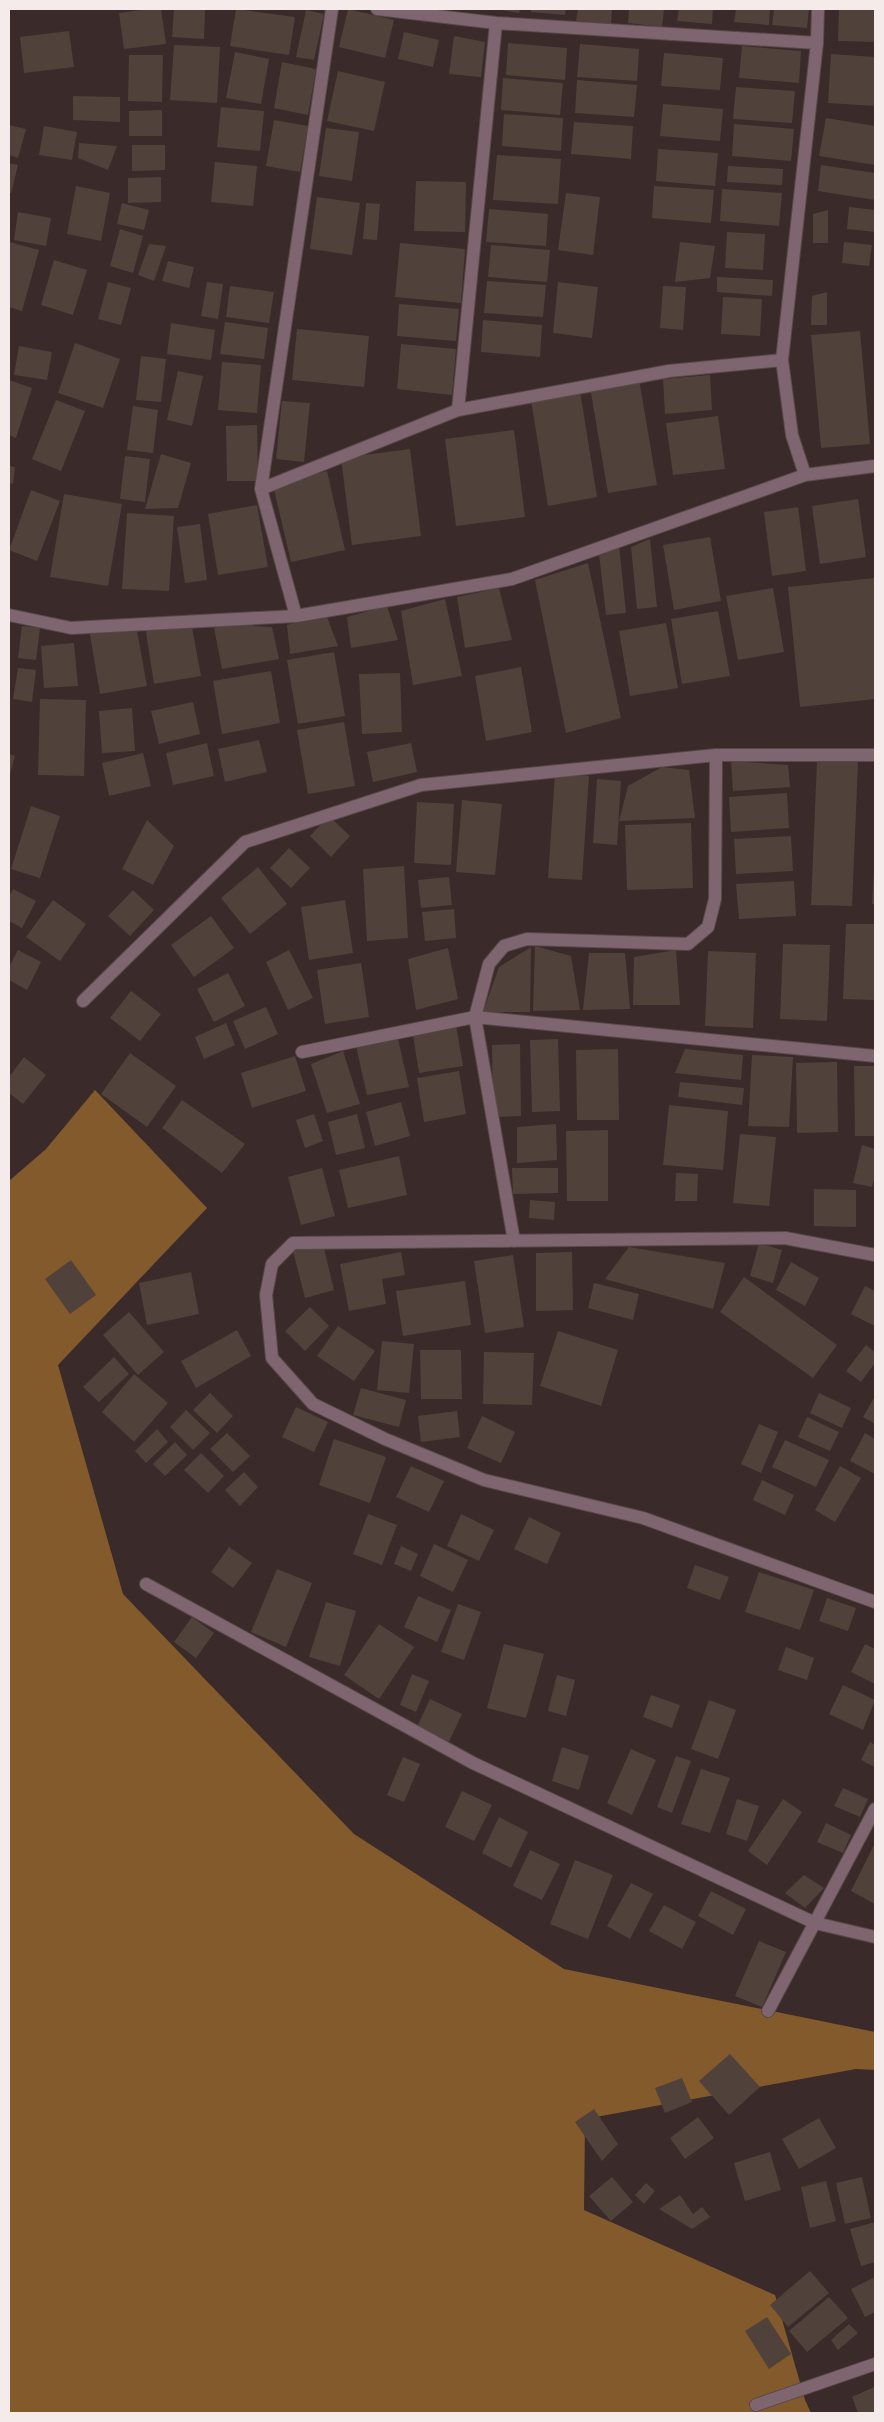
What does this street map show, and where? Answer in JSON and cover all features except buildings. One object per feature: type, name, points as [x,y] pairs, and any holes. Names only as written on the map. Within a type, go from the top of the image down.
[{"type":"street","points":[[296,616],[261,489],[332,9]]},
{"type":"street","points":[[378,9],[496,23],[816,43]]},
{"type":"street","points":[[805,475],[792,435],[782,360],[818,9]]},
{"type":"street","points":[[458,410],[496,23]]},
{"type":"street","points":[[261,489],[458,410],[669,371],[782,360]]},
{"type":"street","points":[[9,615],[71,628],[296,616],[512,579],[805,475],[875,466]]},
{"type":"street","points":[[83,1001],[245,842],[421,785],[716,755],[875,755]]},
{"type":"street","points":[[514,1241],[475,1017],[489,964],[504,946],[527,940],[688,944],[708,927],[715,899],[716,755]]},
{"type":"street","points":[[302,1052],[475,1017],[875,1056]]},
{"type":"street","points":[[875,1255],[785,1238],[292,1243],[272,1264],[266,1295],[272,1358],[313,1404],[385,1440],[484,1480],[643,1518],[875,1602]]},
{"type":"street","points":[[146,1584],[473,1763],[815,1923],[875,1937]]},
{"type":"street","points":[[768,2011],[875,1809]]},
{"type":"street","points":[[756,2405],[875,2364]]},
{"type":"shaded area","points":[[95,1090],[207,1208],[58,1365],[123,1594],[354,1834],[564,1969],[875,2032],[875,2070],[856,2069],[585,2119],[584,2210],[775,2295],[805,2400],[811,2413],[9,2413],[9,1181],[46,1149]]}]
